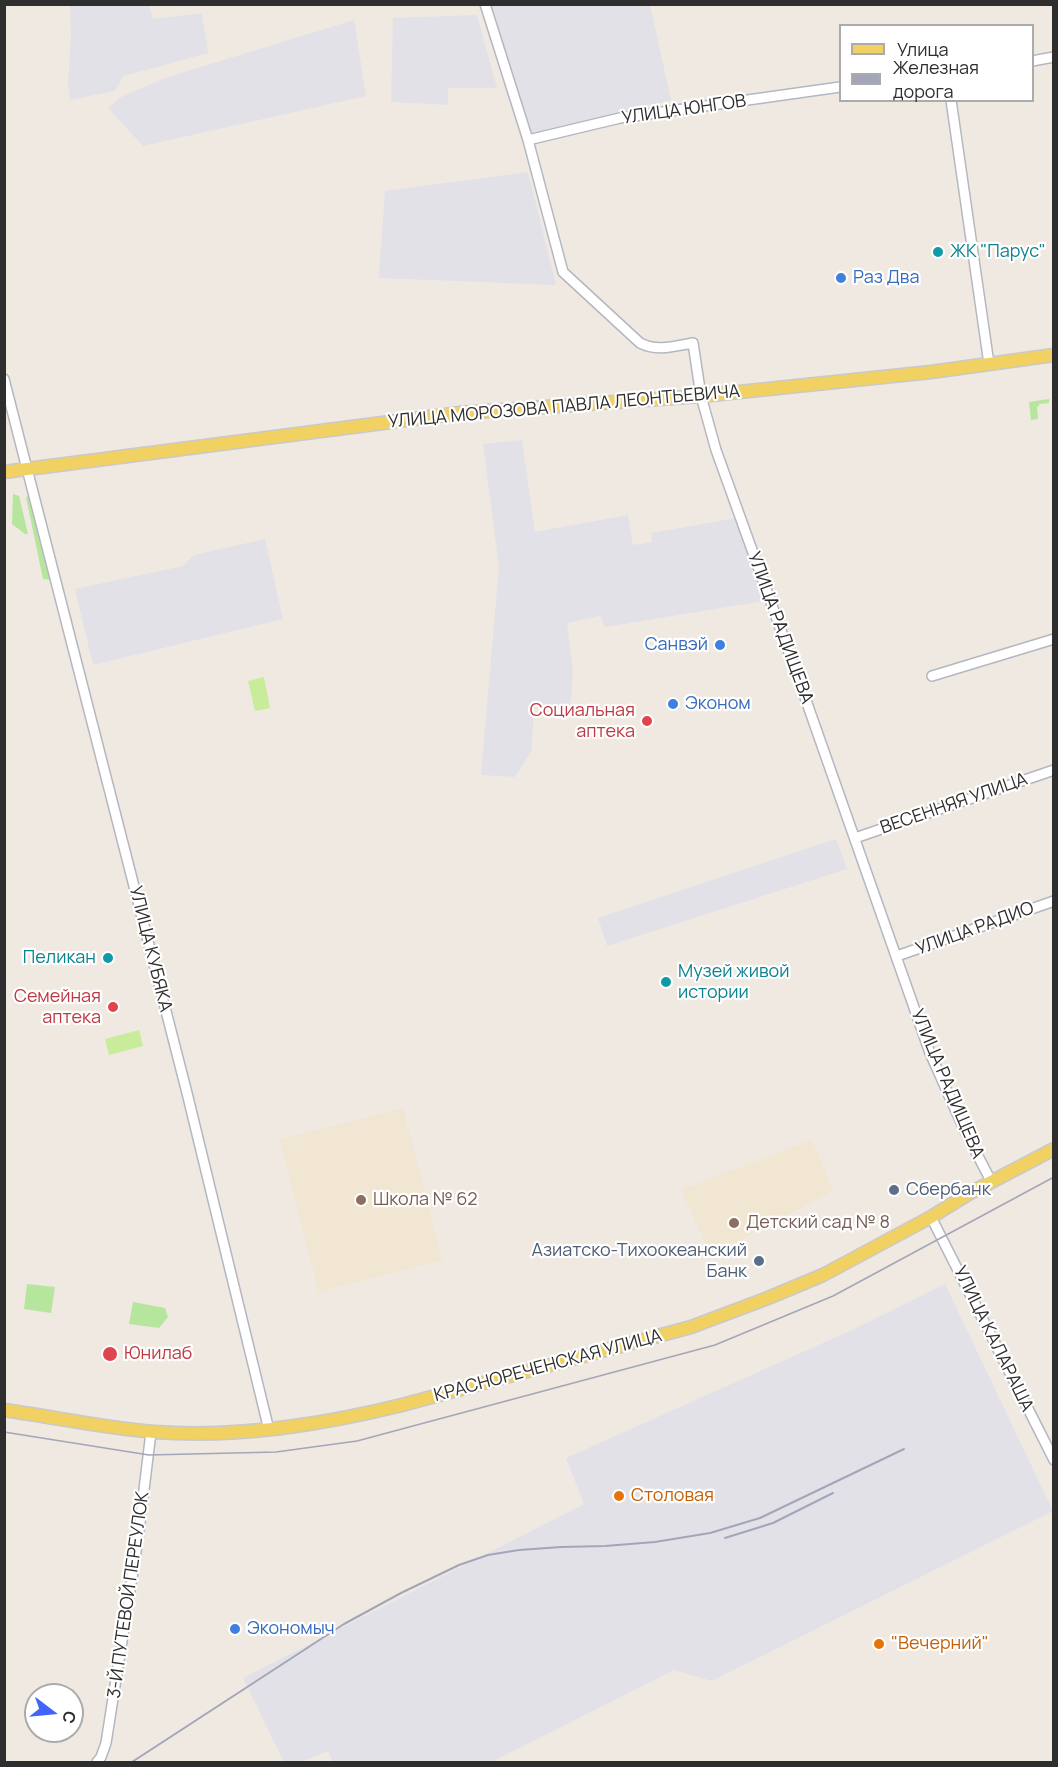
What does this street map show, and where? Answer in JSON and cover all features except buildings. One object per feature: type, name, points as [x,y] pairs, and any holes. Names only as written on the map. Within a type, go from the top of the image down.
[{"type":"main road","name":"УЛИЦА МОРОЗОВА ПАВЛА ЛЕОНТЬЕВИЧА","points":[[4,472],[460,413],[701,396],[843,382],[1053,355]]},
{"type":"main road","name":"КРАСНОРЕЧЕНСКАЯ УЛИЦА","points":[[4,1410],[151,1432],[196,1434],[269,1430],[321,1423],[374,1412],[691,1327],[768,1298],[823,1275],[1053,1149]]},
{"type":"street","points":[[485,4],[528,140]]},
{"type":"street","points":[[1034,61],[1053,57]]},
{"type":"street","name":"УЛИЦА ЮНГОВ","points":[[528,140],[620,118],[839,87]]},
{"type":"street","points":[[951,102],[989,364]]},
{"type":"street","name":"УЛИЦА РАДИЩЕВА","points":[[528,140],[563,272],[640,343],[653,348],[693,343],[701,396],[716,450],[930,1053],[964,1129],[992,1183]]},
{"type":"street","name":"УЛИЦА КУБЯКА","points":[[4,380],[184,1082],[269,1430]]},
{"type":"street","points":[[932,676],[1053,639]]},
{"type":"street","name":"ВЕСЕННЯЯ УЛИЦА","points":[[855,838],[1053,770]]},
{"type":"street","name":"УЛИЦА РАДИО","points":[[897,956],[1053,901]]},
{"type":"street","name":"УЛИЦА КАЛАРАША","points":[[931,1217],[1053,1460]]},
{"type":"street","name":"3-Й ПУТЕВОЙ ПЕРЕУЛОК","points":[[99,1760],[106,1743],[125,1625],[151,1432]]},
{"type":"shaded area","points":[[70,5],[149,5],[153,19],[202,13],[208,53],[124,76],[114,91],[70,100],[68,85]]},
{"type":"shaded area","points":[[491,5],[650,5],[671,100],[530,136]]},
{"type":"shaded area","points":[[477,15],[497,88],[448,88],[448,105],[391,102],[393,18]]},
{"type":"shaded area","points":[[354,20],[366,96],[143,146],[108,108],[121,97],[165,78]]},
{"type":"shaded area","points":[[528,172],[556,285],[379,278],[385,191]]},
{"type":"shaded area","points":[[522,440],[535,532],[628,515],[633,545],[652,542],[651,533],[737,518],[764,601],[605,627],[600,616],[567,623],[573,674],[570,707],[534,708],[531,752],[515,777],[481,775],[499,567],[483,444]]},
{"type":"shaded area","points":[[265,539],[283,619],[93,665],[75,589],[183,566],[194,555]]},
{"type":"shaded area","points":[[836,839],[847,869],[607,946],[598,918]]},
{"type":"shaded area","name":"Школа № 62","points":[[403,1108],[442,1260],[319,1292],[280,1140]]},
{"type":"shaded area","name":"Детский сад № 8","points":[[812,1140],[833,1191],[711,1255],[681,1190]]},
{"type":"shaded area","points":[[945,1284],[1053,1511],[712,1681],[674,1670],[492,1762],[333,1762],[328,1751],[301,1762],[284,1762],[243,1678],[584,1504],[566,1458],[852,1330]]},
{"type":"green space","points":[[1049,399],[1049,403],[1037,406],[1038,419],[1031,420],[1029,402]]},
{"type":"green space","points":[[13,494],[19,496],[28,534],[12,524]]},
{"type":"green space","points":[[28,496],[52,580],[43,579],[26,497]]},
{"type":"green space","points":[[264,677],[270,708],[255,711],[248,681]]},
{"type":"green space","points":[[139,1030],[143,1046],[109,1055],[105,1039]]},
{"type":"green space","points":[[27,1284],[55,1287],[51,1313],[24,1309]]},
{"type":"green space","points":[[133,1302],[165,1308],[168,1317],[159,1328],[129,1324]]},
{"type":"tram line","points":[[4,1432],[149,1455],[276,1452],[357,1441],[715,1345],[833,1296],[1054,1177]]},
{"type":"railway","points":[[132,1762],[344,1624],[459,1565],[488,1555],[519,1550],[655,1542],[710,1533],[760,1518],[904,1449]]},
{"type":"railway","points":[[725,1538],[773,1523],[833,1493]]},
{"type":"place","name":"ЖК \"Парус\"","points":[[938,252]]},
{"type":"place","name":"Раз Два","points":[[841,278]]},
{"type":"place","name":"Санвэй","points":[[720,645]]},
{"type":"place","name":"Эконом","points":[[673,704]]},
{"type":"place","name":"Социальная аптека","points":[[647,721]]},
{"type":"place","name":"Пеликан","points":[[108,958]]},
{"type":"place","name":"Музей живой истории","points":[[666,982]]},
{"type":"place","name":"Семейная аптека","points":[[113,1007]]},
{"type":"place","name":"Сбербанк","points":[[894,1190]]},
{"type":"place","name":"Школа № 62","points":[[361,1200]]},
{"type":"place","name":"Детский сад № 8","points":[[734,1223]]},
{"type":"place","name":"Азиатско-Тихоокеанский Банк","points":[[759,1261]]},
{"type":"place","name":"Юнилаб","points":[[110,1354]]},
{"type":"place","name":"Столовая","points":[[619,1496]]},
{"type":"place","name":"Экономыч","points":[[235,1629]]},
{"type":"place","name":"\"Вечерний\"","points":[[879,1644]]}]
